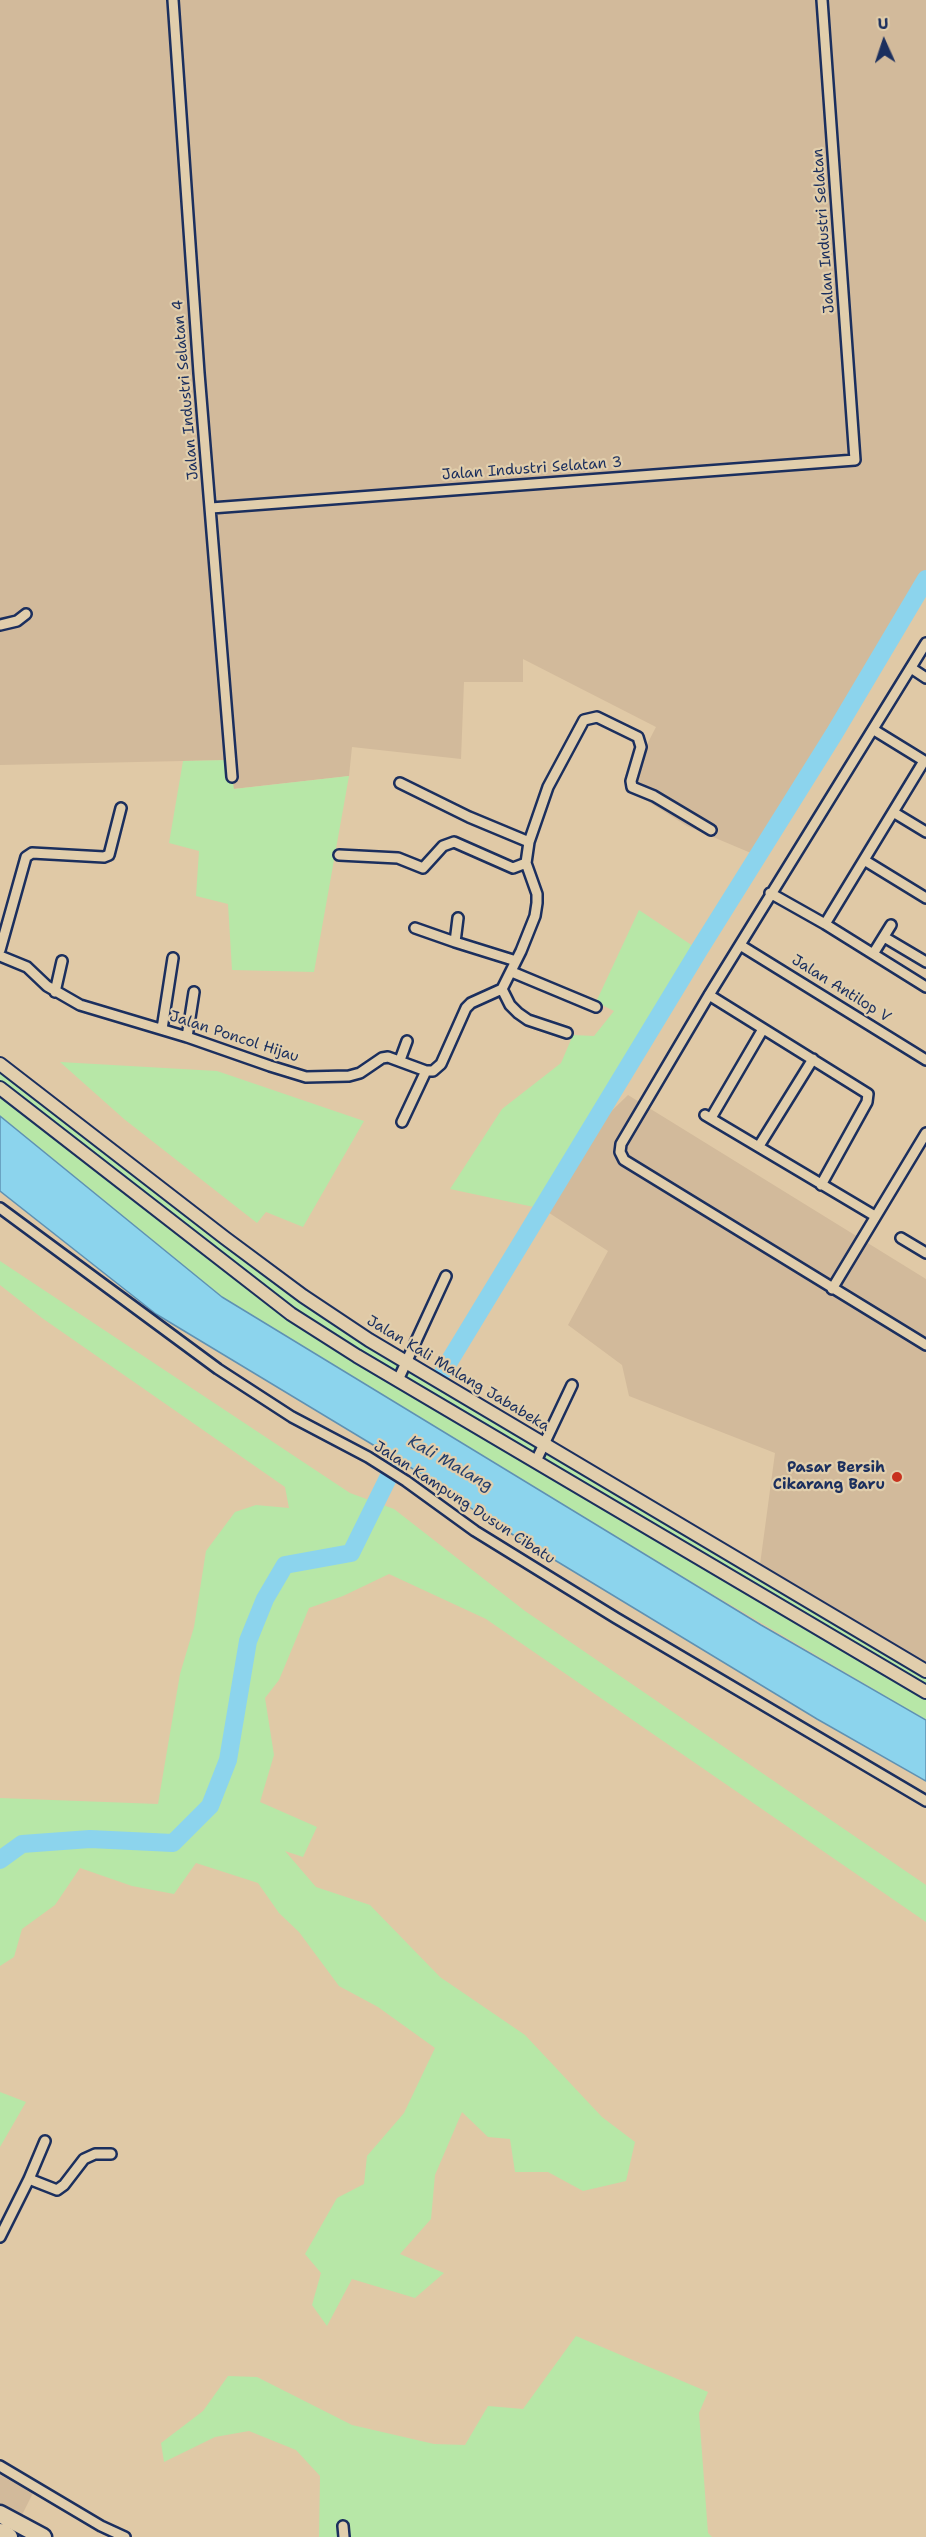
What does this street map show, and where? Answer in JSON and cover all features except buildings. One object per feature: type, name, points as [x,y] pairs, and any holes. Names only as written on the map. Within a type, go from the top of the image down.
[{"type":"highway","points":[[1,2519],[9,2537]]},
{"type":"highway","points":[[1,2519],[43,2537]]},
{"type":"main road","name":"Jalan Kali Malang Jababeka","points":[[0,1064],[108,1149],[303,1296],[411,1365],[926,1671]]},
{"type":"main road","points":[[0,1088],[291,1314],[926,1692]]},
{"type":"main road","points":[[97,1164],[108,1149]]},
{"type":"street","name":"Jalan Industri Selatan 4","points":[[173,0],[199,373],[231,777]]},
{"type":"street","name":"Jalan Industri Selatan","points":[[822,0],[855,460]]},
{"type":"street","name":"Jalan Industri Selatan 3","points":[[211,508],[855,460]]},
{"type":"street","points":[[0,625],[17,621],[26,614]]},
{"type":"street","points":[[926,643],[874,730],[770,893],[621,1144],[621,1156],[624,1160],[926,1345]]},
{"type":"street","points":[[911,668],[926,678]]},
{"type":"street","points":[[407,1041],[400,1060],[426,1071],[433,1071],[441,1064],[466,1008],[471,1003],[502,989],[512,972],[535,916],[537,903],[537,894],[526,863],[529,842],[549,787],[574,735],[586,718],[597,717],[638,737],[641,747],[630,784],[632,787],[654,796],[711,830]]},
{"type":"street","points":[[825,924],[925,761],[874,730]]},
{"type":"street","points":[[400,783],[469,817],[529,842]]},
{"type":"street","points":[[0,950],[26,857],[32,853],[104,857],[109,855],[121,808]]},
{"type":"street","points":[[893,812],[926,832]]},
{"type":"street","points":[[339,855],[398,858],[423,868],[443,846],[454,842],[513,868],[526,863]]},
{"type":"street","points":[[864,860],[926,898]]},
{"type":"street","points":[[770,893],[825,924],[926,987]]},
{"type":"street","points":[[455,942],[458,918]]},
{"type":"street","points":[[873,954],[891,925]]},
{"type":"street","points":[[415,928],[516,961]]},
{"type":"street","points":[[884,937],[926,962]]},
{"type":"street","name":"Jalan Antilop V","points":[[740,945],[926,1060]]},
{"type":"street","name":"Jalan Poncol Hijau","points":[[0,956],[27,967],[56,992],[80,1005],[187,1036],[306,1077],[349,1076],[360,1073],[382,1058],[400,1060]]},
{"type":"street","points":[[162,1029],[173,958]]},
{"type":"street","points":[[56,992],[62,961]]},
{"type":"street","points":[[512,972],[596,1007]]},
{"type":"street","points":[[502,989],[510,1005],[528,1020],[567,1033]]},
{"type":"street","points":[[187,1036],[194,992]]},
{"type":"street","points":[[709,994],[866,1091],[869,1098],[820,1185]]},
{"type":"street","points":[[763,1029],[708,1116],[875,1216]]},
{"type":"street","points":[[759,1146],[813,1059]]},
{"type":"street","points":[[402,1122],[426,1071]]},
{"type":"street","points":[[832,1289],[926,1132]]},
{"type":"street","name":"Jalan Kampung Dusun Cibatu","points":[[0,1208],[218,1369],[292,1418],[368,1457],[495,1544],[926,1801]]},
{"type":"street","points":[[901,1238],[925,1251]]},
{"type":"street","points":[[404,1383],[446,1276]]},
{"type":"street","points":[[536,1461],[572,1385]]},
{"type":"street","points":[[0,2237],[29,2179],[45,2140]]},
{"type":"street","points":[[29,2179],[57,2190],[64,2185],[84,2159],[94,2154],[111,2154]]},
{"type":"street","points":[[0,2466],[100,2526],[125,2537]]},
{"type":"street","points":[[343,2526],[344,2537]]},
{"type":"shaded area","points":[[0,0],[926,0],[926,582],[758,856],[687,826],[625,787],[656,727],[523,659],[523,682],[464,682],[461,759],[352,747],[349,776],[233,789],[229,760],[0,765]]},
{"type":"shaded area","points":[[628,1095],[926,1279],[926,1672],[759,1572],[775,1453],[629,1396],[622,1365],[568,1325],[608,1251],[543,1209],[589,1133]]},
{"type":"shaded area","points":[[0,2475],[33,2493],[21,2517],[0,2507]]},
{"type":"green space","points":[[229,760],[234,789],[349,776],[314,972],[232,970],[228,904],[196,896],[199,851],[169,843],[183,761]]},
{"type":"green space","points":[[639,910],[699,950],[543,1209],[450,1189],[502,1109],[561,1063],[573,1035],[594,1036],[614,1011],[596,1002]]},
{"type":"green space","points":[[60,1062],[217,1071],[364,1121],[303,1227],[266,1212],[257,1223],[124,1119]]},
{"type":"green space","points":[[0,1064],[303,1296],[926,1671],[926,1720],[690,1581],[222,1297],[0,1116]]},
{"type":"green space","points":[[0,1261],[350,1493],[394,1509],[525,1611],[926,1885],[926,1922],[486,1619],[389,1574],[343,1596],[309,1608],[279,1680],[265,1698],[274,1755],[260,1802],[317,1827],[303,1857],[285,1851],[316,1887],[370,1905],[440,1977],[525,2035],[602,2117],[635,2142],[626,2181],[583,2191],[548,2172],[515,2172],[510,2139],[488,2137],[462,2112],[435,2175],[431,2219],[400,2254],[444,2273],[415,2298],[352,2279],[327,2326],[312,2305],[321,2273],[305,2254],[337,2198],[364,2184],[367,2156],[404,2113],[435,2048],[378,2007],[339,1986],[299,1932],[279,1913],[258,1883],[196,1863],[174,1894],[132,1886],[80,1868],[55,1905],[22,1929],[14,1957],[0,1966],[0,1798],[158,1804],[180,1674],[194,1627],[206,1551],[235,1512],[256,1505],[289,1508],[285,1487],[42,1318],[0,1285]]},
{"type":"green space","points":[[0,2092],[26,2102],[0,2147]]},
{"type":"green space","points":[[576,2336],[708,2392],[699,2413],[708,2533],[712,2537],[319,2537],[320,2476],[296,2450],[249,2431],[215,2437],[164,2462],[161,2443],[203,2411],[228,2376],[257,2377],[352,2425],[434,2444],[465,2445],[488,2406],[523,2409]]},
{"type":"water","name":"Kali Malang","points":[[0,1116],[222,1297],[761,1625],[926,1720],[926,1781],[817,1719],[487,1519],[418,1472],[156,1314],[0,1191]]},
{"type":"waterway","points":[[444,1370],[699,950],[834,734],[926,579]]},
{"type":"waterway","points":[[0,1860],[22,1844],[90,1839],[173,1843],[210,1806],[228,1760],[248,1641],[265,1599],[285,1565],[351,1553],[392,1470]]},
{"type":"place","name":"Pasar Bersih Cikarang Baru","points":[[897,1477]]}]
